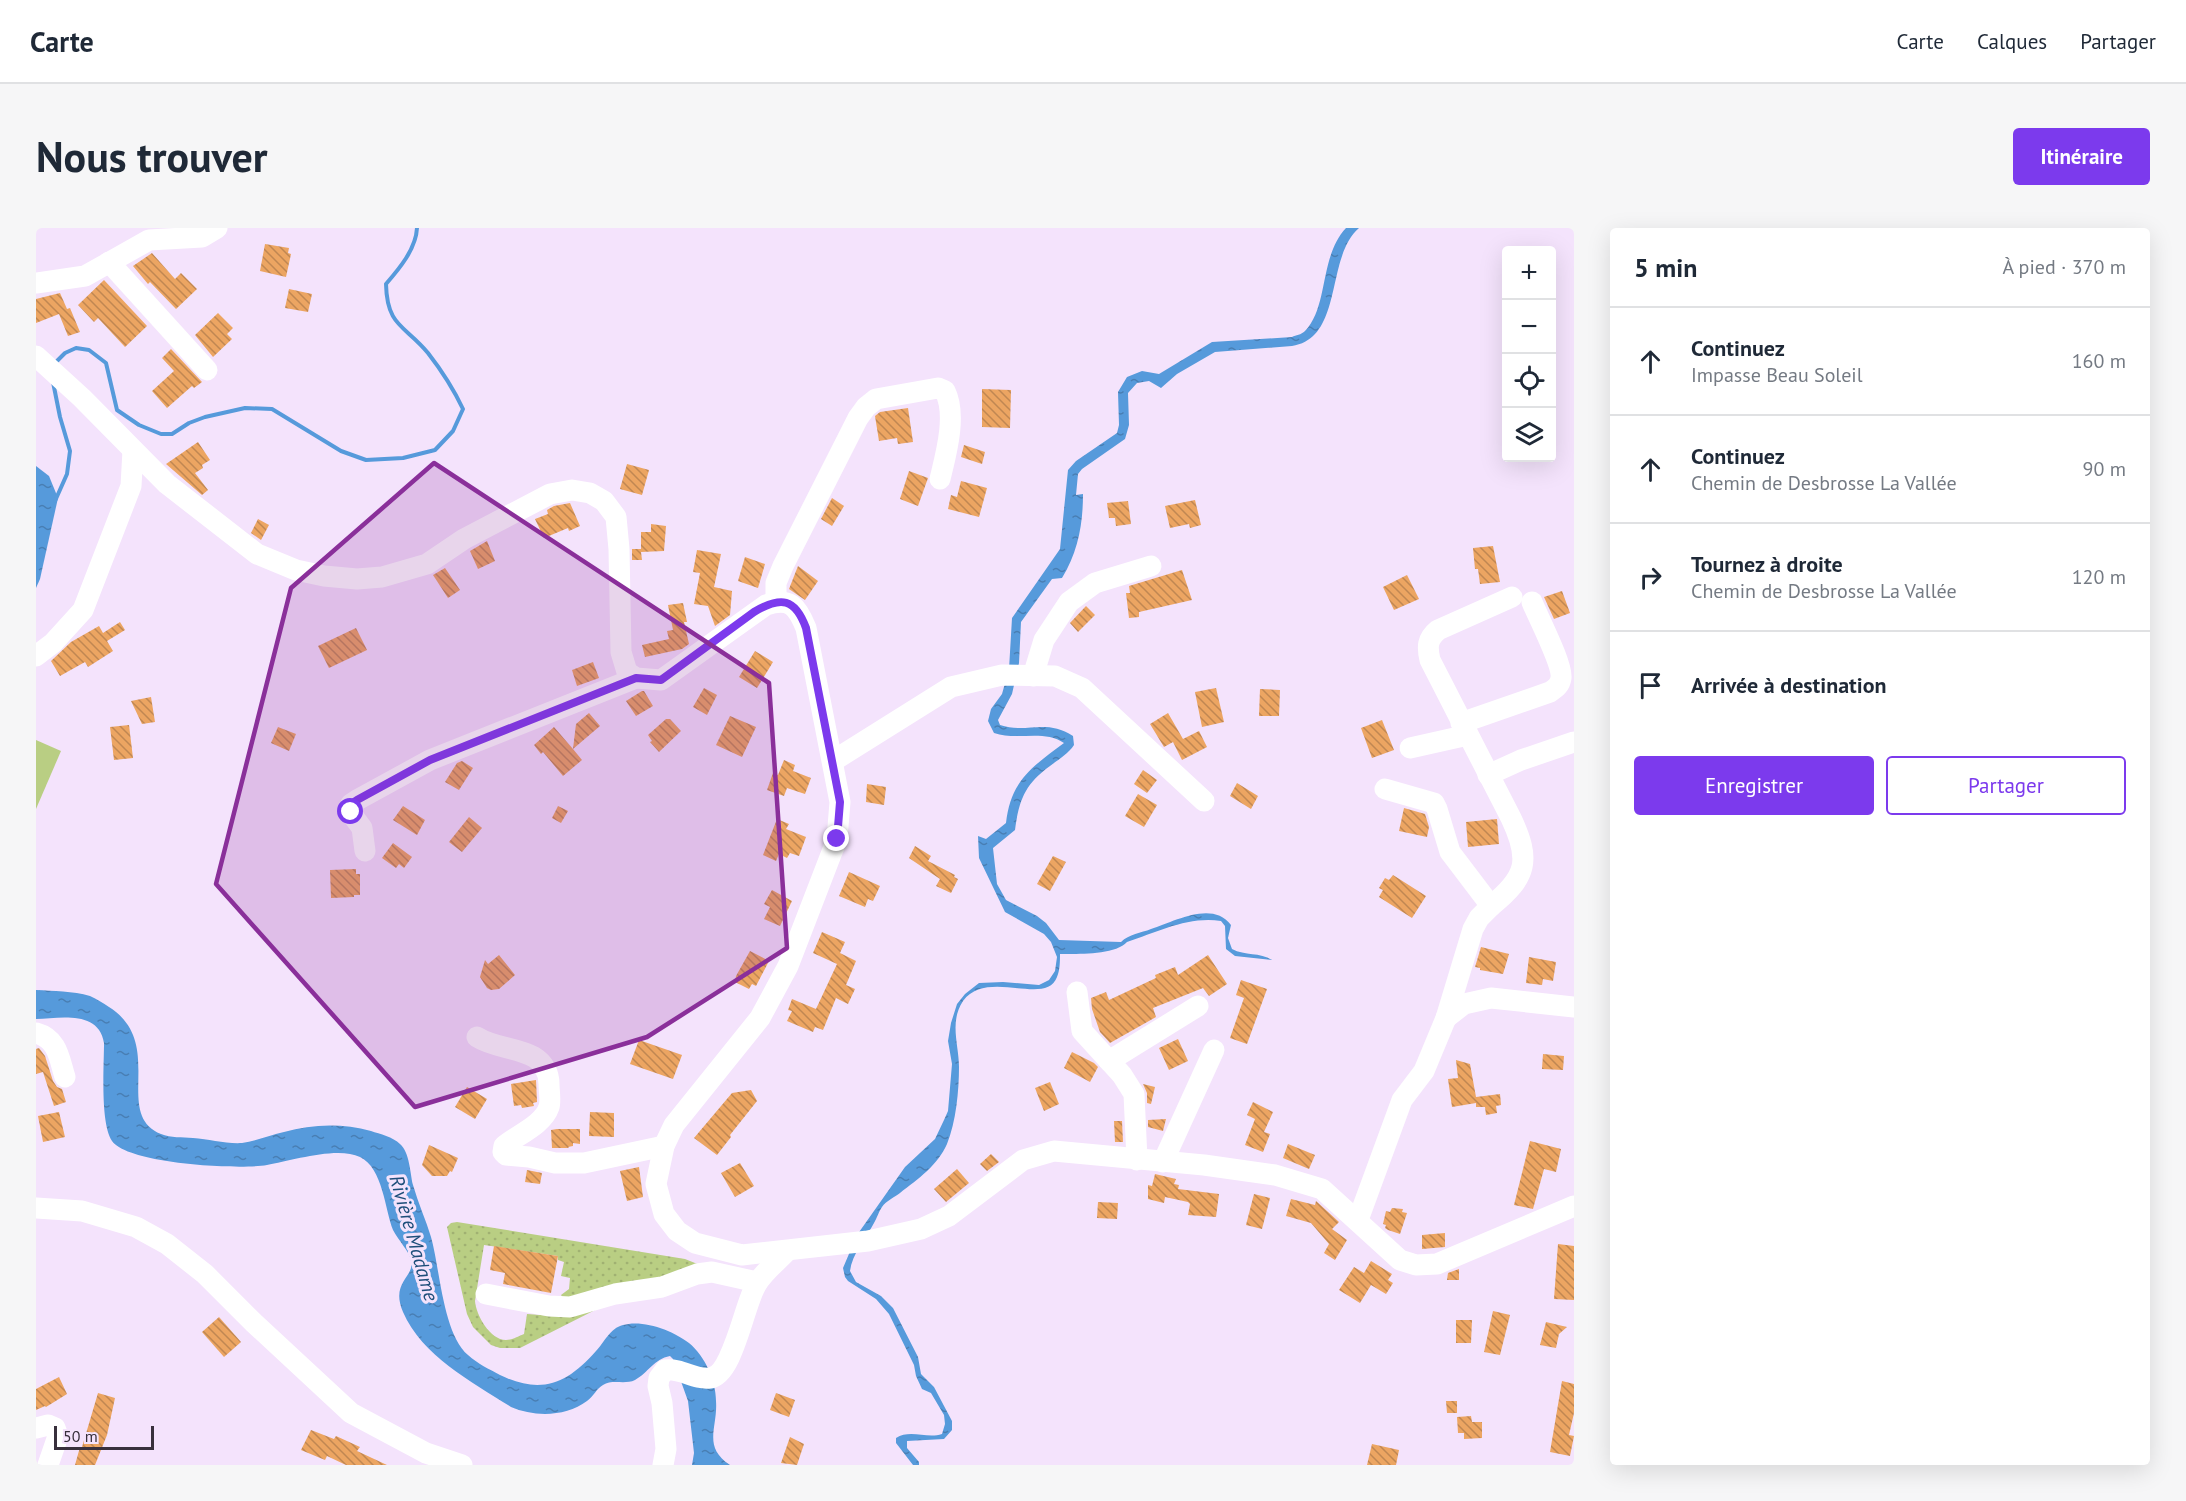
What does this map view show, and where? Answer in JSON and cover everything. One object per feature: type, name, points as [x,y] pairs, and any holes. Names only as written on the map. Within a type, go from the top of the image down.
[{"type":"street","points":[[36,283],[85,276],[149,240],[202,237],[217,228]]},
{"type":"street","points":[[109,262],[207,370]]},
{"type":"street","points":[[38,357],[167,484],[257,554],[296,570],[324,576],[357,579],[382,577],[427,564],[464,539],[550,494],[572,490],[590,493],[604,501],[616,517],[621,652],[627,672],[636,678]]},
{"type":"street","points":[[776,602],[776,582],[783,566],[858,418],[876,399],[938,388],[945,391],[949,398],[950,430],[940,478]]},
{"type":"street","points":[[36,656],[53,643],[83,610],[131,486],[133,450]]},
{"type":"street","points":[[1033,676],[1044,640],[1069,602],[1095,582],[1151,566]]},
{"type":"street","points":[[1358,1220],[1402,1101],[1424,1071],[1446,1018],[1473,929],[1479,918],[1515,885],[1522,869],[1523,858],[1518,832],[1488,775],[1465,729],[1430,660],[1428,642],[1438,630],[1522,600],[1559,665],[1561,681],[1558,687],[1465,729],[1410,748]]},
{"type":"street","points":[[365,851],[362,828],[350,808],[357,800],[430,760],[636,678],[661,680],[754,612],[776,602],[784,601],[801,614],[806,628],[840,802],[837,839],[788,966],[760,1018],[674,1125],[664,1146],[656,1184],[664,1214],[677,1231],[695,1244],[742,1255],[868,1241],[921,1229],[949,1216],[1023,1160],[1054,1151],[1204,1165],[1263,1173],[1294,1180],[1322,1189],[1400,1260],[1416,1265],[1437,1264],[1574,1206]]},
{"type":"street","points":[[833,761],[951,687],[1002,675],[1055,676],[1082,688],[1204,801]]},
{"type":"street","points":[[1488,775],[1521,760],[1574,742]]},
{"type":"street","points":[[1385,789],[1434,803],[1450,852],[1491,906]]},
{"type":"street","points":[[1077,992],[1082,1031],[1122,1075],[1134,1094],[1137,1160]]},
{"type":"street","points":[[1446,1018],[1464,1004],[1491,998],[1574,1007]]},
{"type":"street","points":[[1109,1061],[1198,1006]]},
{"type":"street","points":[[36,1033],[44,1035],[55,1044],[65,1077]]},
{"type":"street","points":[[477,1037],[486,1043],[533,1057],[544,1066],[549,1077],[550,1105],[546,1114],[523,1134],[504,1146],[503,1152],[506,1155],[529,1156],[555,1162],[584,1163],[664,1146]]},
{"type":"street","points":[[1163,1162],[1214,1050]]},
{"type":"street","points":[[36,1208],[82,1211],[136,1227],[167,1244],[205,1274],[351,1413],[426,1453],[462,1465]]},
{"type":"street","points":[[663,1465],[666,1449],[659,1378],[665,1370],[676,1369],[699,1378],[712,1378],[720,1372],[727,1364],[733,1350],[747,1301],[757,1282],[787,1251]]},
{"type":"street","points":[[486,1294],[549,1306],[570,1307],[615,1294],[662,1287],[697,1274],[712,1272],[757,1282]]},
{"type":"street","points":[[36,1428],[48,1425],[55,1428],[58,1436],[48,1465]]},
{"type":"highlighted area","points":[[434,463],[769,683],[787,948],[647,1037],[415,1107],[216,884],[291,588]]},
{"type":"green space","points":[[36,740],[61,751],[36,809]]},
{"type":"green space","points":[[457,1222],[685,1259],[705,1267],[565,1301],[561,1295],[569,1289],[570,1278],[561,1276],[564,1262],[558,1260],[558,1256],[484,1245],[476,1307],[485,1326],[500,1339],[511,1339],[524,1334],[527,1314],[554,1316],[605,1305],[520,1348],[500,1348],[491,1345],[473,1327],[467,1314],[447,1227]]},
{"type":"water","points":[[1346,228],[1359,228],[1348,241],[1327,313],[1320,328],[1308,340],[1292,346],[1215,352],[1177,374],[1161,388],[1149,381],[1137,383],[1128,393],[1129,425],[1125,439],[1078,474],[1076,495],[1083,494],[1082,516],[1076,548],[1067,568],[1062,578],[1052,579],[1021,622],[1019,663],[1012,694],[998,720],[1000,725],[1019,728],[1054,728],[1073,736],[1074,745],[1029,786],[1021,801],[1015,830],[993,848],[997,884],[1006,900],[1037,916],[1046,923],[1059,940],[1121,942],[1131,935],[1181,918],[1203,913],[1214,914],[1231,925],[1228,938],[1232,949],[1272,960],[1235,956],[1226,949],[1225,926],[1221,921],[1197,921],[1162,930],[1106,952],[1060,954],[1057,977],[1051,985],[1041,989],[986,988],[973,992],[963,1001],[956,1017],[958,1096],[953,1126],[947,1144],[927,1171],[882,1207],[856,1252],[850,1271],[856,1282],[881,1296],[893,1308],[918,1357],[921,1374],[934,1387],[952,1421],[952,1430],[944,1439],[907,1441],[907,1448],[919,1462],[919,1465],[913,1465],[896,1443],[896,1438],[907,1434],[942,1434],[945,1424],[944,1415],[931,1393],[922,1389],[914,1365],[889,1314],[876,1299],[848,1281],[843,1268],[857,1235],[905,1167],[935,1139],[948,1111],[952,1064],[948,1041],[957,1004],[979,983],[1039,985],[1049,980],[1055,971],[1057,957],[1051,942],[1044,934],[1005,912],[979,858],[978,836],[986,839],[1006,823],[1018,785],[1033,768],[1064,743],[1048,737],[994,733],[988,721],[991,709],[1002,694],[1009,669],[1012,618],[1060,549],[1068,470],[1076,461],[1117,433],[1119,425],[1118,392],[1127,377],[1142,371],[1159,374],[1212,342],[1292,337],[1303,332],[1313,321],[1327,267],[1337,240]]},
{"type":"water","points":[[36,466],[49,476],[58,498],[36,588]]},
{"type":"water","name":"Rivière Madame","points":[[36,990],[90,996],[109,1007],[126,1022],[135,1040],[138,1058],[140,1111],[147,1124],[161,1134],[242,1143],[295,1129],[327,1125],[360,1128],[397,1142],[408,1158],[413,1185],[431,1237],[443,1300],[453,1332],[468,1355],[500,1375],[515,1381],[541,1385],[552,1383],[575,1371],[618,1327],[640,1324],[667,1330],[695,1348],[708,1369],[715,1393],[714,1444],[721,1458],[730,1465],[692,1465],[694,1453],[688,1401],[670,1356],[655,1363],[635,1380],[610,1382],[603,1385],[579,1406],[560,1413],[540,1414],[511,1407],[465,1378],[435,1355],[411,1328],[403,1312],[399,1294],[410,1272],[410,1257],[393,1230],[374,1170],[360,1157],[339,1153],[267,1165],[233,1167],[185,1164],[139,1155],[122,1149],[112,1141],[108,1133],[103,1094],[104,1043],[101,1032],[95,1025],[77,1018],[36,1019]]},
{"type":"building","points":[[265,244],[289,248],[288,253],[291,254],[286,277],[260,271]]},
{"type":"building","points":[[152,253],[175,279],[181,273],[197,289],[176,309],[150,282],[148,284],[133,266]]},
{"type":"building","points":[[104,280],[147,326],[125,347],[98,318],[94,322],[78,305]]},
{"type":"building","points":[[289,289],[312,294],[308,312],[285,308]]},
{"type":"building","points":[[60,293],[67,309],[70,308],[80,332],[68,336],[59,314],[36,323],[36,299]]},
{"type":"building","points":[[218,313],[233,328],[227,334],[232,339],[213,357],[195,335]]},
{"type":"building","points":[[171,349],[202,382],[194,388],[192,386],[167,408],[152,391],[174,371],[162,358]]},
{"type":"building","points":[[982,389],[1011,390],[1010,428],[982,427]]},
{"type":"building","points":[[908,408],[913,442],[898,444],[897,438],[879,441],[875,416],[880,412]]},
{"type":"building","points":[[198,442],[210,460],[195,473],[208,490],[202,495],[166,464]]},
{"type":"building","points":[[964,445],[985,452],[982,464],[961,457]]},
{"type":"building","points":[[627,464],[649,470],[642,495],[620,489]]},
{"type":"building","points":[[909,471],[928,478],[918,506],[900,499]]},
{"type":"building","points":[[961,481],[987,488],[979,517],[948,509],[951,495],[957,497]]},
{"type":"building","points":[[832,498],[844,506],[832,526],[821,519]]},
{"type":"building","points":[[1195,500],[1201,525],[1190,528],[1189,524],[1170,528],[1165,506]]},
{"type":"building","points":[[1128,501],[1131,524],[1116,526],[1115,518],[1109,518],[1107,503]]},
{"type":"building","points":[[570,503],[580,526],[569,531],[568,528],[544,538],[535,519],[548,514],[547,510],[554,506]]},
{"type":"building","points":[[258,519],[269,525],[261,540],[251,533]]},
{"type":"building","points":[[651,524],[666,526],[664,551],[641,552],[642,560],[632,560],[632,549],[641,549],[641,532],[651,532]]},
{"type":"building","points":[[487,541],[495,561],[478,569],[470,551]]},
{"type":"building","points":[[1493,546],[1500,582],[1480,584],[1478,569],[1475,569],[1473,548]]},
{"type":"building","points":[[697,550],[721,554],[714,587],[732,591],[730,615],[715,626],[708,606],[694,604],[700,573],[693,572]]},
{"type":"building","points":[[745,557],[765,564],[758,588],[738,581]]},
{"type":"building","points":[[798,566],[818,581],[805,600],[789,589]]},
{"type":"building","points":[[445,568],[460,590],[448,598],[433,575]]},
{"type":"building","points":[[1182,570],[1192,600],[1139,612],[1139,617],[1129,618],[1126,593],[1130,593],[1129,586]]},
{"type":"building","points":[[1407,575],[1419,599],[1394,610],[1383,587]]},
{"type":"building","points":[[1562,591],[1570,613],[1554,619],[1544,597]]},
{"type":"building","points":[[683,603],[689,644],[682,649],[645,657],[642,645],[669,639],[667,631],[673,630],[668,605]]},
{"type":"building","points":[[1086,606],[1095,615],[1078,632],[1070,623]]},
{"type":"building","points":[[120,622],[125,630],[107,641],[113,651],[88,667],[85,662],[60,676],[51,661],[71,642],[99,626],[103,633]]},
{"type":"building","points":[[356,628],[367,650],[329,668],[318,646]]},
{"type":"building","points":[[755,651],[773,662],[757,688],[739,677]]},
{"type":"building","points":[[593,662],[599,678],[577,686],[572,670]]},
{"type":"building","points":[[704,688],[717,695],[707,715],[693,707]]},
{"type":"building","points":[[1216,688],[1224,722],[1202,727],[1195,692]]},
{"type":"building","points":[[1260,689],[1280,690],[1279,716],[1259,716]]},
{"type":"building","points":[[642,691],[653,706],[636,716],[626,701]]},
{"type":"building","points":[[151,697],[155,722],[142,724],[131,701]]},
{"type":"building","points":[[589,713],[600,726],[573,749],[576,724]]},
{"type":"building","points":[[1168,713],[1183,739],[1199,731],[1207,747],[1182,760],[1173,742],[1164,747],[1150,724]]},
{"type":"building","points":[[730,716],[756,727],[742,757],[716,745]]},
{"type":"building","points":[[666,719],[670,719],[681,731],[659,752],[650,742],[652,741],[648,735]]},
{"type":"building","points":[[1382,720],[1394,750],[1372,758],[1361,728]]},
{"type":"building","points":[[129,725],[133,758],[114,760],[110,727]]},
{"type":"building","points":[[278,727],[296,734],[289,751],[271,743]]},
{"type":"building","points":[[554,727],[582,760],[563,776],[534,745]]},
{"type":"building","points":[[784,760],[795,765],[793,771],[811,778],[805,794],[787,788],[784,796],[767,790],[773,773],[778,775]]},
{"type":"building","points":[[462,761],[473,768],[459,790],[445,782],[457,763]]},
{"type":"building","points":[[1143,770],[1157,780],[1147,793],[1134,784]]},
{"type":"building","points":[[1237,783],[1258,796],[1251,809],[1230,796]]},
{"type":"building","points":[[867,784],[886,787],[884,805],[866,802]]},
{"type":"building","points":[[1138,794],[1157,805],[1144,827],[1125,816]]},
{"type":"building","points":[[403,806],[425,820],[417,835],[393,820]]},
{"type":"building","points":[[558,806],[568,811],[561,823],[552,818]]},
{"type":"building","points":[[1404,808],[1425,814],[1429,827],[1427,837],[1399,831]]},
{"type":"building","points":[[469,817],[482,828],[462,852],[449,842]]},
{"type":"building","points":[[777,819],[789,824],[786,829],[806,837],[799,856],[790,853],[787,858],[779,854],[776,861],[763,855]]},
{"type":"building","points":[[1497,819],[1499,844],[1468,847],[1466,822]]},
{"type":"building","points":[[393,843],[412,857],[404,868],[399,864],[396,868],[382,858]]},
{"type":"building","points":[[915,846],[931,856],[928,861],[955,875],[954,877],[958,879],[951,893],[936,886],[940,879],[909,858]]},
{"type":"building","points":[[1053,856],[1066,862],[1050,891],[1037,884]]},
{"type":"building","points":[[356,869],[356,874],[360,874],[360,895],[331,898],[330,870]]},
{"type":"building","points":[[849,872],[880,886],[873,901],[868,899],[865,907],[839,896]]},
{"type":"building","points":[[1393,875],[1426,896],[1412,918],[1379,897],[1383,890],[1379,888],[1385,878],[1389,880]]},
{"type":"building","points":[[772,890],[792,901],[780,926],[764,919],[770,907],[764,904]]},
{"type":"building","points":[[822,932],[845,942],[840,953],[856,961],[846,985],[855,989],[848,1004],[836,998],[823,1030],[815,1027],[813,1032],[787,1021],[792,1011],[788,1010],[792,999],[816,1009],[837,964],[813,953]]},
{"type":"building","points":[[1481,947],[1509,954],[1503,974],[1475,967]]},
{"type":"building","points":[[750,951],[769,961],[756,986],[752,984],[749,989],[735,982]]},
{"type":"building","points":[[499,955],[515,975],[499,989],[491,990],[480,977],[485,960],[488,964]]},
{"type":"building","points":[[1208,955],[1227,984],[1209,996],[1203,988],[1153,1008],[1156,1017],[1110,1043],[1100,1032],[1092,1009],[1091,998],[1106,992],[1109,1000],[1175,967],[1178,975]]},
{"type":"building","points":[[1529,957],[1556,962],[1553,981],[1543,979],[1542,985],[1526,983]]},
{"type":"building","points":[[1241,980],[1267,989],[1247,1044],[1230,1038],[1244,998],[1236,995]]},
{"type":"building","points":[[1178,1039],[1188,1061],[1169,1070],[1159,1048]]},
{"type":"building","points":[[639,1040],[682,1055],[673,1079],[630,1064]]},
{"type":"building","points":[[39,1048],[45,1056],[53,1081],[57,1087],[62,1089],[66,1102],[54,1106],[43,1072],[36,1074],[36,1049]]},
{"type":"building","points":[[1072,1052],[1098,1067],[1090,1082],[1064,1068]]},
{"type":"building","points":[[1543,1054],[1564,1056],[1563,1070],[1542,1069]]},
{"type":"building","points":[[1456,1060],[1470,1064],[1476,1097],[1500,1094],[1501,1105],[1496,1106],[1497,1113],[1486,1115],[1485,1107],[1476,1107],[1476,1103],[1452,1107],[1448,1079],[1458,1078]]},
{"type":"building","points":[[536,1080],[537,1102],[533,1103],[534,1106],[522,1108],[521,1105],[514,1106],[511,1084]]},
{"type":"building","points":[[1050,1082],[1059,1104],[1044,1111],[1035,1088]]},
{"type":"building","points":[[1143,1084],[1155,1087],[1151,1104],[1147,1103],[1147,1093]]},
{"type":"building","points":[[467,1087],[487,1099],[475,1119],[455,1107]]},
{"type":"building","points":[[751,1090],[757,1101],[717,1155],[694,1138],[732,1093]]},
{"type":"building","points":[[1253,1102],[1273,1112],[1264,1132],[1270,1134],[1263,1152],[1245,1145],[1255,1119],[1247,1115]]},
{"type":"building","points":[[59,1112],[65,1137],[43,1142],[38,1116]]},
{"type":"building","points":[[590,1112],[614,1113],[614,1137],[589,1136]]},
{"type":"building","points":[[1166,1119],[1163,1131],[1148,1127],[1148,1120]]},
{"type":"building","points":[[1114,1121],[1122,1121],[1123,1142],[1115,1142]]},
{"type":"building","points":[[580,1129],[580,1144],[573,1143],[573,1146],[569,1148],[552,1148],[551,1130]]},
{"type":"building","points":[[1530,1141],[1561,1149],[1556,1172],[1544,1169],[1533,1209],[1514,1205]]},
{"type":"building","points":[[1288,1144],[1315,1155],[1309,1169],[1283,1158]]},
{"type":"building","points":[[429,1145],[458,1158],[452,1172],[450,1171],[447,1176],[432,1176],[422,1165]]},
{"type":"building","points":[[991,1154],[999,1162],[987,1171],[980,1164]]},
{"type":"building","points":[[740,1163],[754,1186],[735,1197],[721,1173]]},
{"type":"building","points":[[639,1167],[643,1197],[627,1201],[620,1171]]},
{"type":"building","points":[[957,1169],[969,1183],[946,1202],[934,1189]]},
{"type":"building","points":[[527,1170],[542,1173],[540,1184],[525,1182]]},
{"type":"building","points":[[1155,1174],[1176,1179],[1174,1184],[1179,1185],[1178,1189],[1219,1194],[1216,1217],[1188,1215],[1190,1204],[1188,1202],[1165,1197],[1164,1203],[1148,1199],[1148,1185],[1152,1186]]},
{"type":"building","points":[[1254,1194],[1270,1198],[1262,1229],[1246,1225]]},
{"type":"building","points":[[1291,1199],[1315,1205],[1316,1201],[1339,1222],[1332,1229],[1347,1240],[1335,1260],[1324,1253],[1329,1244],[1311,1223],[1286,1216]]},
{"type":"building","points":[[1098,1202],[1118,1203],[1117,1219],[1097,1218]]},
{"type":"building","points":[[1392,1208],[1403,1209],[1402,1212],[1407,1213],[1400,1234],[1388,1230],[1383,1224],[1386,1211],[1390,1212]]},
{"type":"building","points":[[1445,1233],[1445,1247],[1422,1249],[1422,1235]]},
{"type":"building","points":[[1558,1244],[1574,1246],[1574,1300],[1554,1299]]},
{"type":"building","points":[[494,1246],[558,1256],[551,1293],[503,1284],[505,1273],[490,1270]]},
{"type":"building","points":[[1371,1261],[1392,1274],[1388,1280],[1393,1283],[1386,1294],[1371,1285],[1360,1303],[1339,1290],[1354,1267],[1364,1273]]},
{"type":"building","points":[[1459,1269],[1459,1280],[1447,1280],[1448,1273]]},
{"type":"building","points":[[1493,1311],[1510,1315],[1500,1355],[1484,1352]]},
{"type":"building","points":[[219,1317],[241,1342],[224,1357],[202,1332]]},
{"type":"building","points":[[1456,1320],[1472,1320],[1471,1343],[1456,1343]]},
{"type":"building","points":[[1546,1322],[1567,1327],[1559,1334],[1556,1348],[1540,1345]]},
{"type":"building","points":[[59,1377],[67,1394],[46,1407],[36,1410],[36,1389]]},
{"type":"building","points":[[1562,1381],[1574,1384],[1574,1413],[1569,1435],[1574,1436],[1570,1456],[1550,1452]]},
{"type":"building","points":[[98,1393],[115,1398],[107,1435],[95,1465],[75,1465],[80,1447],[82,1447]]},
{"type":"building","points":[[776,1393],[795,1400],[789,1417],[770,1410]]},
{"type":"building","points":[[1446,1401],[1457,1401],[1457,1413],[1447,1413]]},
{"type":"building","points":[[1471,1416],[1472,1422],[1482,1422],[1482,1438],[1464,1439],[1464,1433],[1458,1433],[1457,1417]]},
{"type":"building","points":[[311,1430],[334,1439],[336,1436],[360,1447],[357,1451],[387,1465],[346,1465],[327,1456],[325,1460],[301,1450]]},
{"type":"building","points":[[790,1437],[804,1444],[797,1465],[781,1463]]},
{"type":"building","points":[[1372,1444],[1399,1450],[1396,1465],[1367,1465]]},
{"type":"waterway","points":[[55,363],[65,353],[76,348],[89,350],[106,363],[117,410],[139,425],[161,434],[172,434],[189,423],[205,417],[245,408],[272,409],[341,451],[366,460],[403,458],[435,450],[453,431],[463,409],[433,360],[394,317],[387,298],[386,284],[410,251],[417,228]]},
{"type":"waterway","points":[[53,382],[70,451],[67,474],[55,501]]},
{"type":"route","points":[[351,812],[351,804],[357,800],[430,760],[636,678],[661,680],[754,612],[766,605],[784,601],[801,614],[806,628],[840,802],[837,839]]}]
